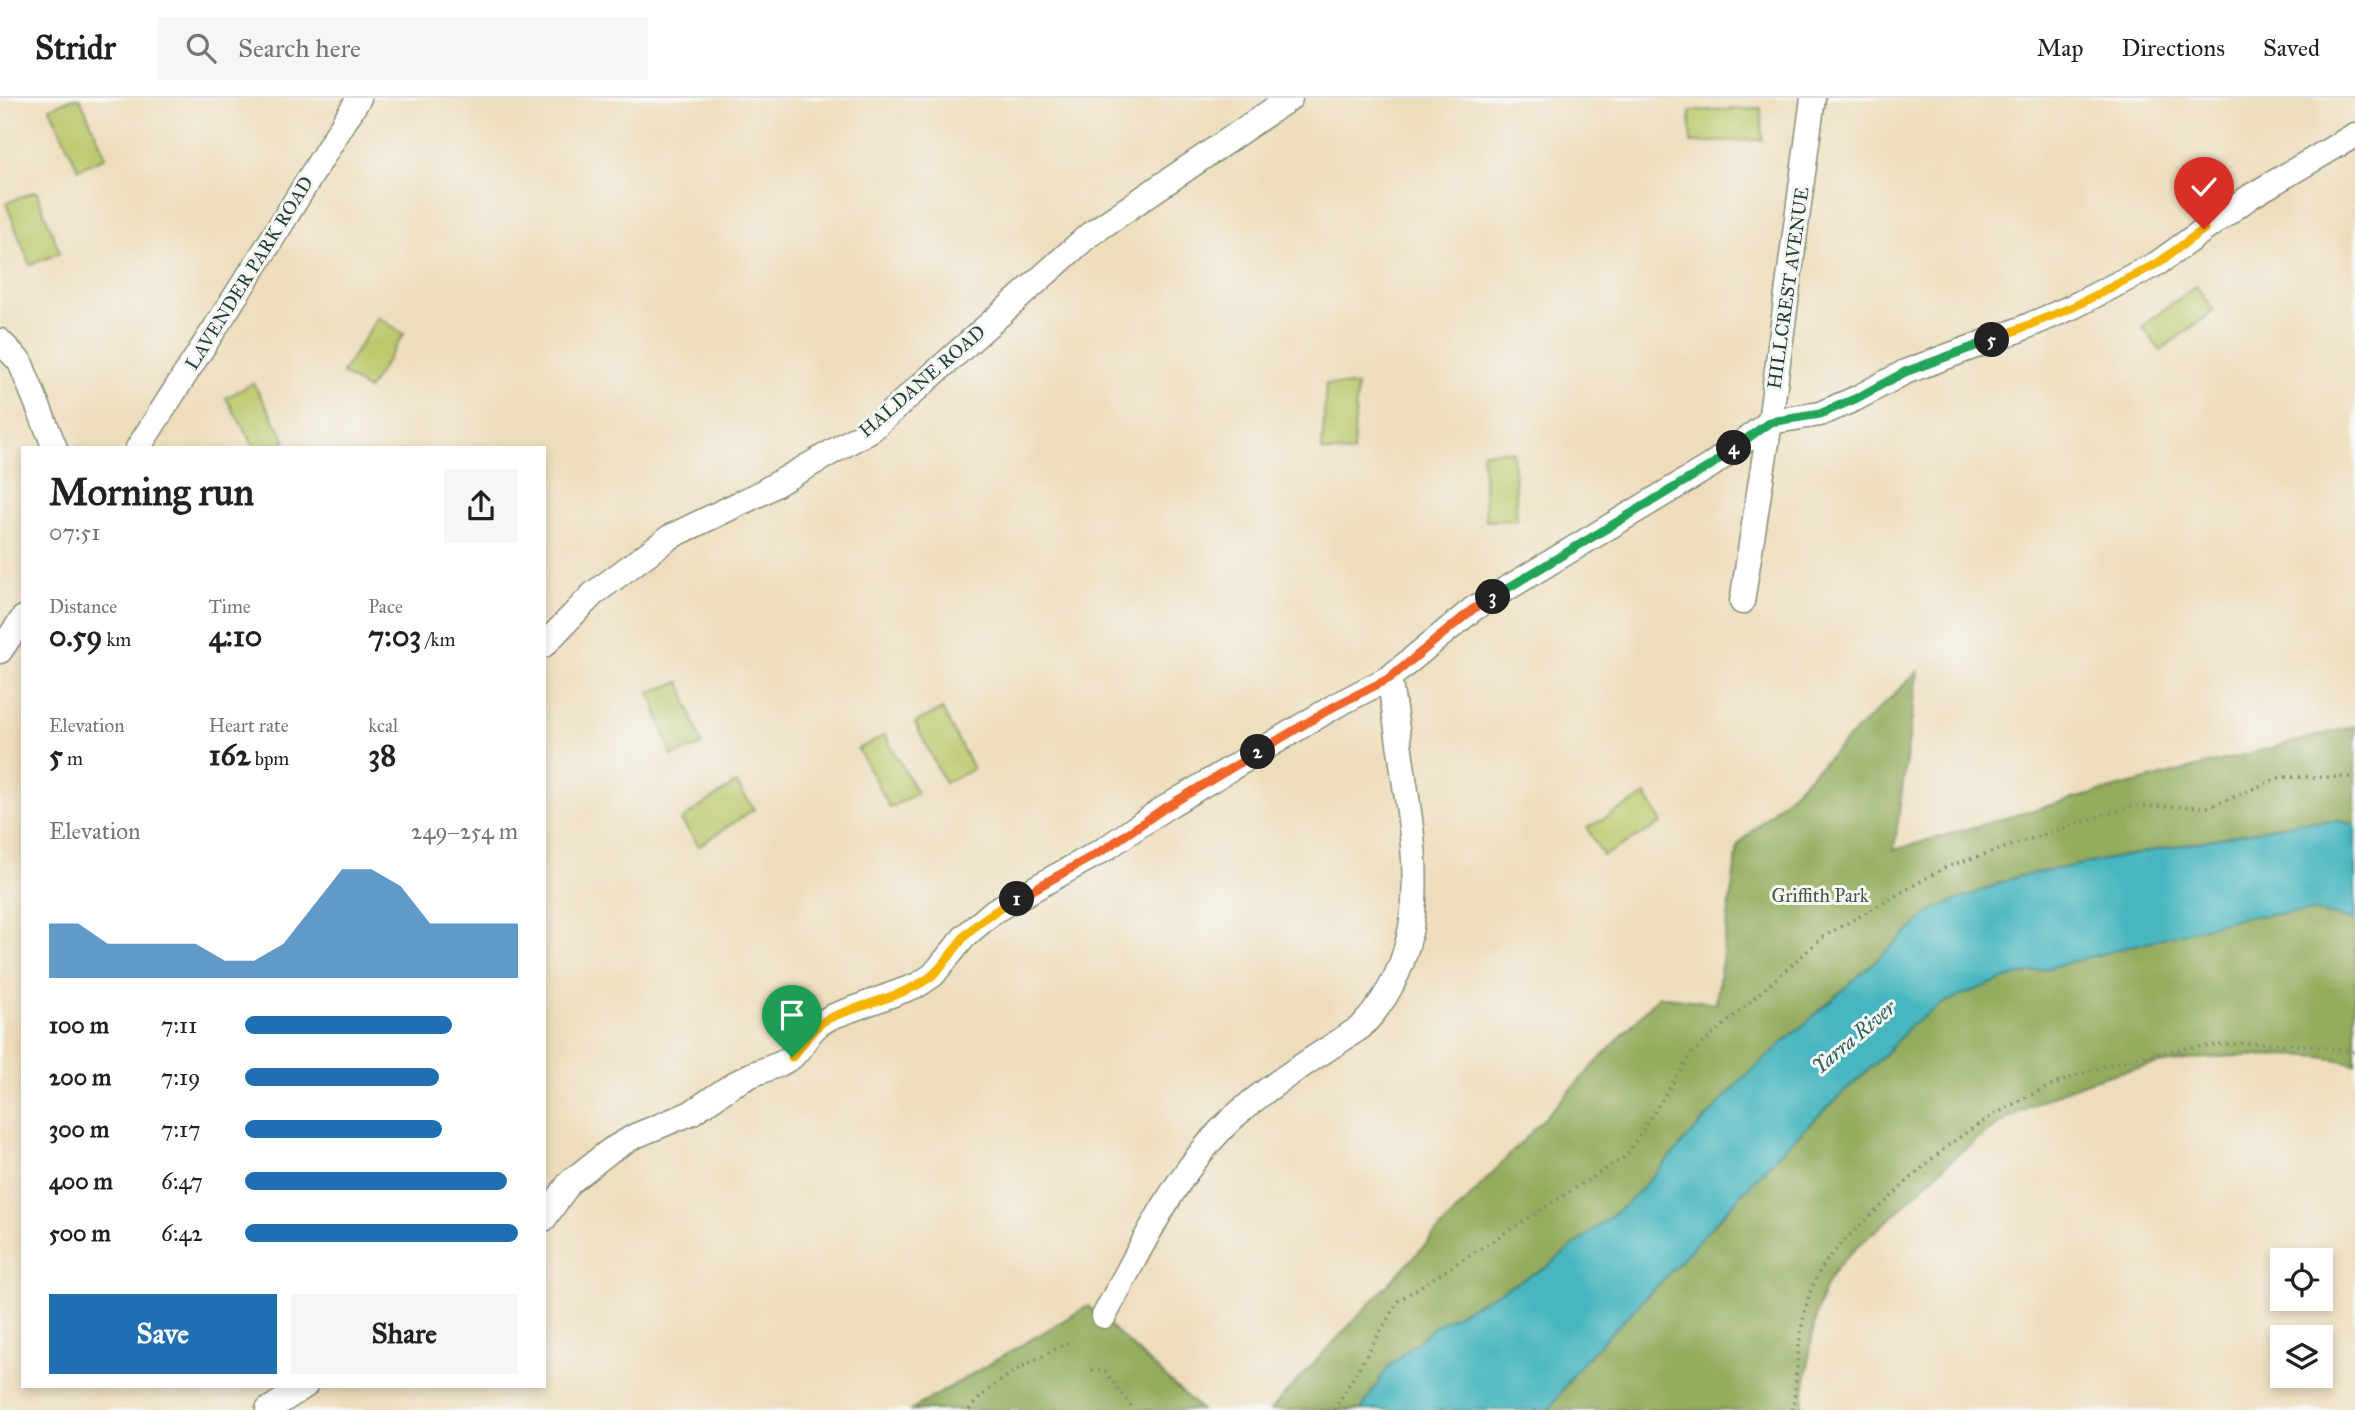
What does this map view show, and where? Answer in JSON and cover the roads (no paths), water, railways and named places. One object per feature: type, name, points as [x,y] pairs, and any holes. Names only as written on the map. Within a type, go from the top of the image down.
[{"type":"street","name":"HALDANE ROAD","points":[[546,643],[593,594],[670,537],[759,494],[872,429],[1089,235],[1290,98]]},
{"type":"street","name":"HILLCREST AVENUE","points":[[1742,603],[1770,422],[1814,98]]},
{"type":"street","name":"LAVENDER PARK ROAD","points":[[139,446],[267,247],[356,100]]},
{"type":"street","points":[[546,1216],[570,1182],[623,1142],[691,1113],[734,1084],[780,1064],[797,1052],[820,1024],[831,1017],[918,985],[933,975],[965,936],[994,911],[1105,849],[1163,809],[1335,706],[1390,678],[1473,609],[1710,466],[1770,422],[1820,414],[1905,372],[2073,307],[2158,263],[2251,196],[2355,135]]},
{"type":"street","points":[[0,341],[20,362],[54,446]]},
{"type":"street","points":[[0,651],[21,621]]},
{"type":"street","points":[[1104,1316],[1170,1197],[1198,1158],[1232,1119],[1265,1091],[1361,1027],[1385,999],[1397,978],[1407,944],[1416,883],[1414,844],[1390,678]]},
{"type":"street","points":[[268,1410],[302,1388]]},
{"type":"water","name":"Yarra River","points":[[2340,821],[2355,825],[2355,920],[2312,911],[2243,917],[1998,981],[1945,1002],[1909,1027],[1882,1057],[1780,1152],[1659,1284],[1581,1363],[1549,1410],[1361,1410],[1388,1367],[1438,1324],[1547,1267],[1629,1202],[1741,1080],[1934,909],[2016,877],[2302,822]]},
{"type":"park label","name":"Griffith Park","points":[[1820,895]]}]
